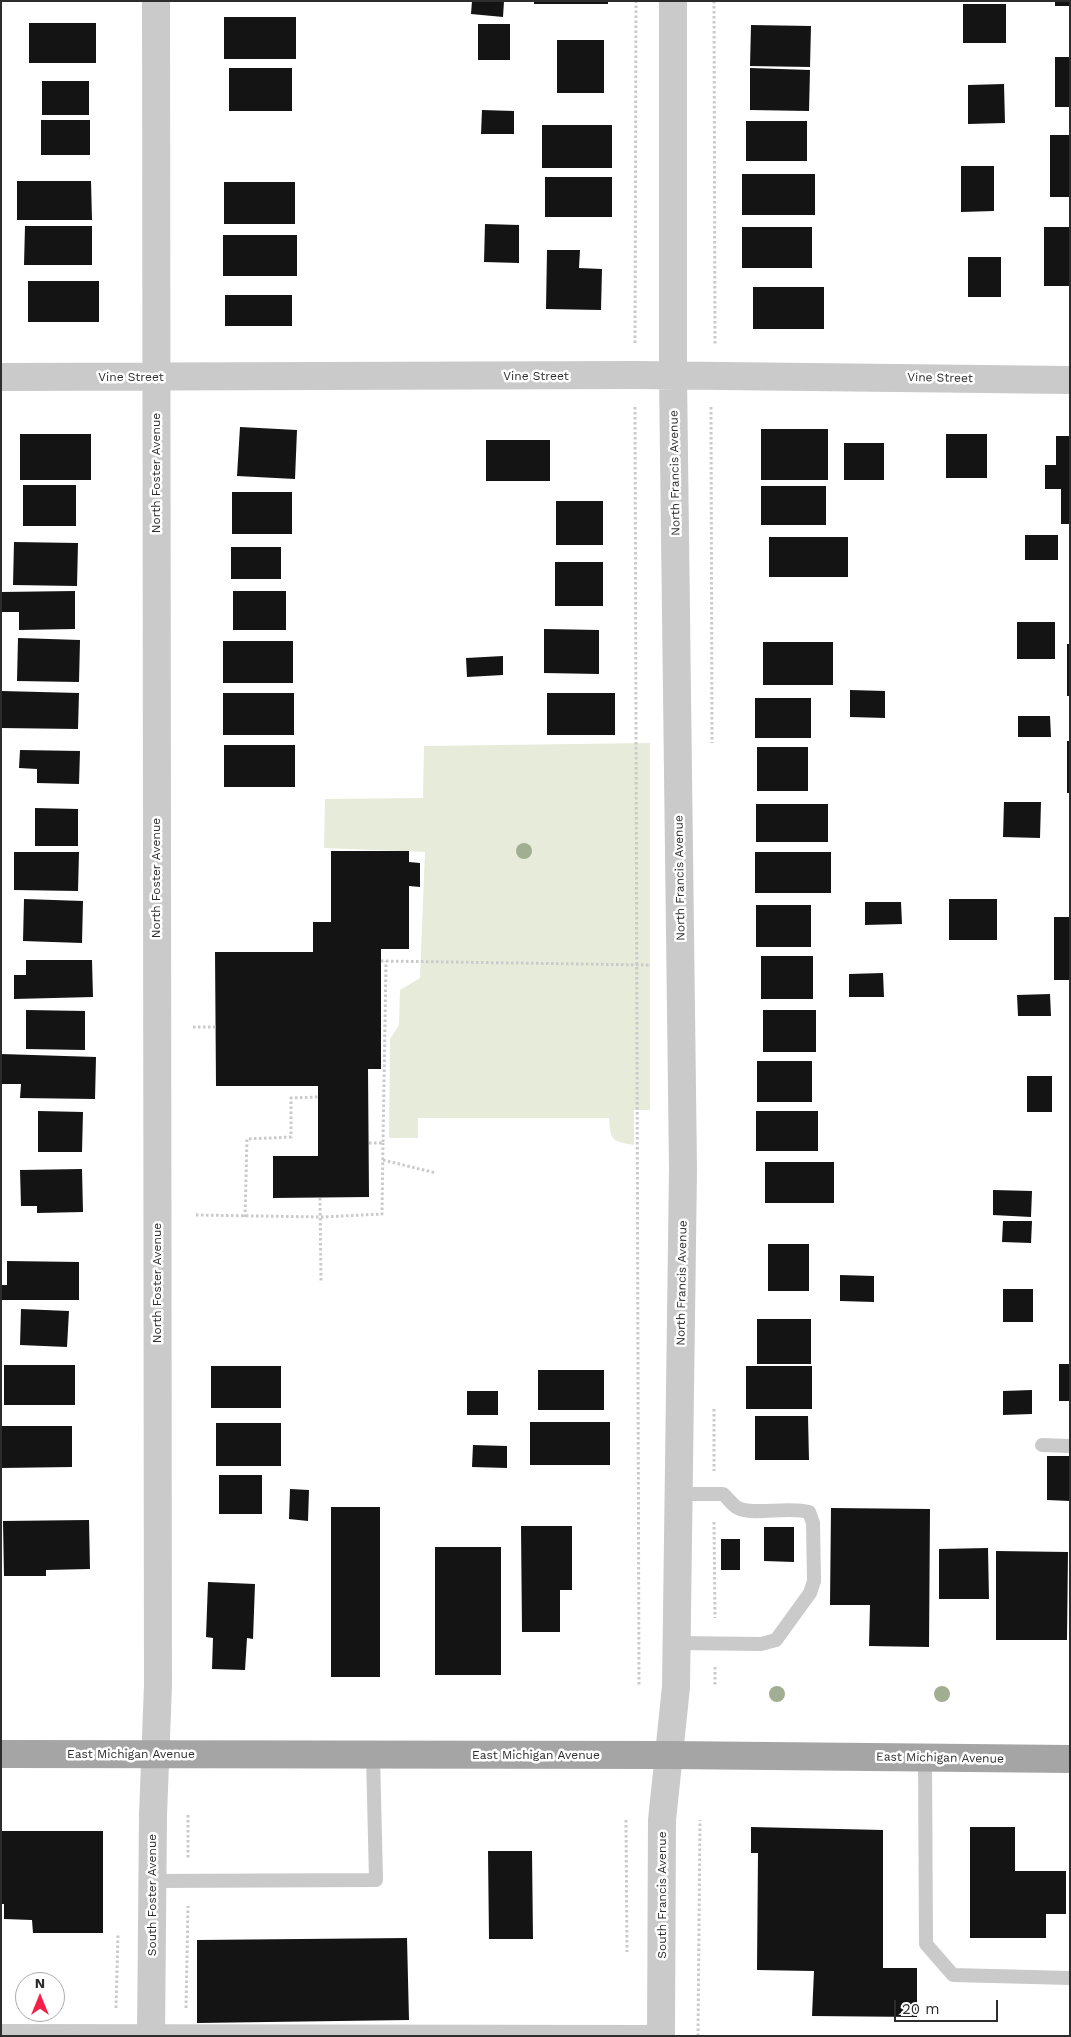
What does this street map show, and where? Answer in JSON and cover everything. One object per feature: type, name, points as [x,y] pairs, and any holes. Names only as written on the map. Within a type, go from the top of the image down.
[{"type":"main road","name":"East Michigan Avenue","points":[[1,1754],[669,1754],[1070,1759]]},
{"type":"street","name":"North Foster Avenue","points":[[154,1754],[158,1685],[156,1]]},
{"type":"street","name":"North Francis Avenue","points":[[669,1754],[676,1687],[684,1169],[673,376],[673,1]]},
{"type":"street","name":"Vine Street","points":[[1,377],[635,375],[1070,380]]},
{"type":"street","name":"South Foster Avenue","points":[[151,2033],[154,1754]]},
{"type":"street","name":"South Francis Avenue","points":[[662,2034],[662,1820],[669,1754]]},
{"type":"lane","points":[[1042,1445],[1070,1446]]},
{"type":"lane","points":[[677,1643],[761,1644],[776,1640],[810,1593],[814,1581],[813,1523],[809,1512],[797,1509],[745,1510],[737,1507],[723,1494],[714,1492],[679,1494]]},
{"type":"lane","points":[[152,1881],[376,1880],[373,1754]]},
{"type":"lane","points":[[925,1758],[926,1944],[953,1975],[1070,1978]]},
{"type":"lane","points":[[1,2031],[662,2034]]},
{"type":"path","points":[[636,1],[635,375],[639,1686]]},
{"type":"path","points":[[712,747],[713,376],[715,339],[714,1]]},
{"type":"path","points":[[381,961],[681,964]]},
{"type":"path","points":[[196,1215],[321,1216],[382,1214],[386,961]]},
{"type":"path","points":[[193,1027],[216,1027]]},
{"type":"path","points":[[245,1216],[247,1138],[291,1137],[291,1098],[318,1097]]},
{"type":"path","points":[[368,1143],[383,1143]]},
{"type":"path","points":[[383,1160],[436,1173]]},
{"type":"path","points":[[320,1198],[321,1282]]},
{"type":"path","points":[[714,1403],[715,1686]]},
{"type":"path","points":[[186,2032],[188,1815]]},
{"type":"path","points":[[626,1820],[627,1955]]},
{"type":"path","points":[[698,2036],[700,1820]]},
{"type":"green space","points":[[650,743],[650,1110],[634,1110],[634,1145],[614,1139],[609,1118],[418,1118],[418,1138],[389,1138],[390,1039],[399,1025],[400,990],[420,978],[425,852],[324,848],[325,799],[423,798],[424,746]]},
{"type":"building","points":[[472,1],[504,1],[503,17],[471,14]]},
{"type":"building","points":[[534,1],[608,1],[608,4],[534,4]]},
{"type":"building","points":[[1055,1],[1070,1],[1070,6],[1055,6]]},
{"type":"building","points":[[963,4],[1006,4],[1006,43],[963,43]]},
{"type":"building","points":[[224,17],[296,17],[296,59],[224,59]]},
{"type":"building","points":[[29,23],[96,23],[96,63],[29,63]]},
{"type":"building","points":[[478,24],[510,24],[510,60],[478,60]]},
{"type":"building","points":[[751,25],[811,26],[810,67],[750,66]]},
{"type":"building","points":[[557,40],[604,40],[604,93],[557,93]]},
{"type":"building","points":[[1055,57],[1070,57],[1070,107],[1055,107]]},
{"type":"building","points":[[229,68],[292,68],[292,111],[229,111]]},
{"type":"building","points":[[750,68],[810,70],[809,111],[750,110]]},
{"type":"building","points":[[42,81],[89,81],[89,115],[42,115]]},
{"type":"building","points":[[1004,84],[1005,123],[968,124],[968,85]]},
{"type":"building","points":[[482,110],[514,111],[514,134],[481,134]]},
{"type":"building","points":[[41,120],[90,120],[90,155],[41,155]]},
{"type":"building","points":[[746,121],[807,121],[807,161],[746,161]]},
{"type":"building","points":[[542,125],[612,125],[612,168],[542,168]]},
{"type":"building","points":[[1050,135],[1070,135],[1070,197],[1050,197]]},
{"type":"building","points":[[961,166],[994,166],[994,211],[961,212]]},
{"type":"building","points":[[742,174],[815,174],[815,215],[742,215]]},
{"type":"building","points":[[545,177],[612,177],[612,217],[545,217]]},
{"type":"building","points":[[17,181],[91,181],[92,220],[17,220]]},
{"type":"building","points":[[224,182],[295,182],[295,224],[224,224]]},
{"type":"building","points":[[485,224],[519,225],[519,263],[484,262]]},
{"type":"building","points":[[25,226],[92,226],[92,265],[24,265]]},
{"type":"building","points":[[742,227],[812,227],[812,268],[742,268]]},
{"type":"building","points":[[1044,227],[1070,227],[1070,286],[1044,286]]},
{"type":"building","points":[[223,235],[297,235],[297,276],[223,276]]},
{"type":"building","points":[[547,250],[580,250],[579,268],[602,269],[601,310],[546,309]]},
{"type":"building","points":[[968,257],[1001,257],[1001,297],[968,297]]},
{"type":"building","points":[[28,281],[99,281],[99,322],[28,322]]},
{"type":"building","points":[[753,287],[824,287],[824,329],[753,329]]},
{"type":"building","points":[[225,295],[292,295],[292,326],[225,326]]},
{"type":"building","points":[[240,427],[297,430],[295,479],[237,476]]},
{"type":"building","points":[[761,429],[828,429],[828,480],[761,480]]},
{"type":"building","points":[[20,434],[91,434],[91,480],[20,480]]},
{"type":"building","points":[[946,434],[987,434],[987,478],[946,478]]},
{"type":"building","points":[[1056,436],[1070,436],[1070,524],[1061,524],[1061,489],[1045,489],[1045,465],[1056,465]]},
{"type":"building","points":[[486,440],[550,440],[550,481],[486,481]]},
{"type":"building","points":[[844,443],[884,443],[884,480],[844,480]]},
{"type":"building","points":[[23,485],[76,485],[76,526],[23,526]]},
{"type":"building","points":[[761,486],[826,486],[826,525],[761,525]]},
{"type":"building","points":[[232,492],[292,492],[292,534],[232,534]]},
{"type":"building","points":[[556,501],[603,501],[603,545],[556,545]]},
{"type":"building","points":[[1025,535],[1058,535],[1058,560],[1025,560]]},
{"type":"building","points":[[769,537],[848,537],[848,577],[769,577]]},
{"type":"building","points":[[14,542],[78,543],[77,586],[13,585]]},
{"type":"building","points":[[231,547],[281,547],[281,579],[231,579]]},
{"type":"building","points":[[555,562],[603,562],[603,606],[555,606]]},
{"type":"building","points":[[75,591],[75,629],[19,630],[19,612],[1,612],[1,592]]},
{"type":"building","points":[[233,591],[286,591],[286,630],[233,630]]},
{"type":"building","points":[[1017,622],[1055,622],[1055,659],[1017,659]]},
{"type":"building","points":[[544,629],[599,630],[599,674],[544,673]]},
{"type":"building","points":[[18,638],[80,640],[79,682],[17,681]]},
{"type":"building","points":[[223,641],[293,641],[293,683],[223,683]]},
{"type":"building","points":[[763,642],[833,642],[833,685],[763,685]]},
{"type":"building","points":[[1067,644],[1070,644],[1070,696],[1067,696]]},
{"type":"building","points":[[503,656],[503,675],[467,677],[466,658]]},
{"type":"building","points":[[850,690],[885,691],[885,718],[850,717]]},
{"type":"building","points":[[1,691],[79,693],[78,729],[1,728]]},
{"type":"building","points":[[223,693],[294,693],[294,735],[223,735]]},
{"type":"building","points":[[547,693],[615,693],[615,735],[547,735]]},
{"type":"building","points":[[755,698],[811,698],[811,738],[755,738]]},
{"type":"building","points":[[1018,716],[1050,716],[1051,737],[1018,737]]},
{"type":"building","points":[[1067,741],[1070,741],[1070,793],[1067,793]]},
{"type":"building","points":[[224,745],[295,745],[295,787],[224,787]]},
{"type":"building","points":[[757,747],[808,747],[808,791],[757,791]]},
{"type":"building","points":[[20,750],[80,751],[79,784],[37,783],[37,769],[19,768]]},
{"type":"building","points":[[1004,802],[1041,802],[1040,838],[1003,837]]},
{"type":"building","points":[[756,804],[828,804],[828,842],[756,842]]},
{"type":"building","points":[[35,808],[78,809],[78,846],[35,846]]},
{"type":"building","points":[[331,851],[409,851],[409,862],[420,863],[420,887],[409,886],[409,949],[381,949],[381,1069],[368,1069],[369,1197],[273,1198],[273,1156],[318,1156],[318,1086],[216,1086],[215,952],[313,952],[313,922],[331,922]]},
{"type":"building","points":[[14,852],[79,852],[78,891],[14,890]]},
{"type":"building","points":[[755,852],[831,852],[831,893],[755,893]]},
{"type":"building","points":[[24,899],[83,901],[82,943],[23,941]]},
{"type":"building","points":[[949,899],[997,899],[997,940],[949,940]]},
{"type":"building","points":[[865,902],[901,902],[902,924],[865,925]]},
{"type":"building","points":[[756,905],[811,905],[811,947],[756,947]]},
{"type":"building","points":[[1054,917],[1070,917],[1070,980],[1054,980]]},
{"type":"building","points":[[761,956],[813,956],[813,999],[761,999]]},
{"type":"building","points":[[26,960],[92,960],[93,997],[14,999],[14,975],[26,975]]},
{"type":"building","points":[[883,973],[884,997],[849,997],[849,974]]},
{"type":"building","points":[[1050,994],[1051,1016],[1018,1016],[1017,995]]},
{"type":"building","points":[[26,1010],[85,1011],[85,1050],[26,1049]]},
{"type":"building","points":[[763,1010],[816,1010],[816,1052],[763,1052]]},
{"type":"building","points":[[1,1054],[96,1057],[95,1099],[20,1098],[21,1084],[1,1084]]},
{"type":"building","points":[[757,1061],[812,1061],[812,1102],[757,1102]]},
{"type":"building","points":[[1027,1076],[1052,1076],[1052,1112],[1027,1112]]},
{"type":"building","points":[[38,1111],[83,1112],[82,1152],[38,1152]]},
{"type":"building","points":[[756,1111],[818,1111],[818,1151],[756,1151]]},
{"type":"building","points":[[765,1162],[834,1162],[834,1203],[765,1203]]},
{"type":"building","points":[[82,1169],[83,1212],[37,1213],[37,1206],[21,1206],[20,1170]]},
{"type":"building","points":[[993,1190],[1032,1191],[1031,1217],[993,1215]]},
{"type":"building","points":[[1003,1221],[1032,1221],[1031,1243],[1002,1242]]},
{"type":"building","points":[[768,1244],[809,1244],[809,1291],[768,1291]]},
{"type":"building","points":[[7,1261],[79,1262],[79,1300],[1,1300],[1,1285],[7,1285]]},
{"type":"building","points":[[840,1275],[874,1276],[874,1302],[840,1301]]},
{"type":"building","points":[[1003,1289],[1033,1289],[1033,1322],[1003,1322]]},
{"type":"building","points":[[21,1309],[69,1311],[67,1347],[20,1345]]},
{"type":"building","points":[[757,1319],[811,1319],[811,1364],[757,1364]]},
{"type":"building","points":[[1059,1364],[1070,1364],[1070,1401],[1059,1401]]},
{"type":"building","points":[[4,1365],[75,1365],[75,1405],[4,1405]]},
{"type":"building","points":[[211,1366],[281,1366],[281,1408],[211,1408]]},
{"type":"building","points":[[746,1366],[812,1366],[812,1409],[746,1409]]},
{"type":"building","points":[[538,1370],[604,1370],[604,1410],[538,1410]]},
{"type":"building","points":[[1032,1390],[1032,1414],[1003,1415],[1003,1391]]},
{"type":"building","points":[[467,1391],[498,1391],[498,1415],[467,1415]]},
{"type":"building","points":[[755,1416],[808,1416],[809,1460],[755,1460]]},
{"type":"building","points":[[530,1422],[610,1422],[610,1465],[530,1465]]},
{"type":"building","points":[[216,1423],[281,1423],[281,1466],[216,1466]]},
{"type":"building","points":[[1,1426],[72,1426],[72,1467],[1,1468]]},
{"type":"building","points":[[473,1445],[507,1446],[507,1468],[472,1467]]},
{"type":"building","points":[[1047,1456],[1070,1456],[1070,1501],[1047,1500]]},
{"type":"building","points":[[219,1475],[262,1475],[262,1514],[219,1514]]},
{"type":"building","points":[[290,1489],[309,1490],[308,1521],[289,1519]]},
{"type":"building","points":[[331,1507],[380,1507],[380,1677],[331,1677]]},
{"type":"building","points":[[831,1508],[930,1509],[929,1647],[869,1646],[870,1605],[830,1605]]},
{"type":"building","points":[[89,1520],[90,1569],[46,1570],[46,1576],[4,1576],[3,1521]]},
{"type":"building","points":[[521,1526],[572,1526],[572,1590],[560,1590],[560,1632],[522,1632]]},
{"type":"building","points":[[764,1527],[794,1527],[794,1562],[764,1561]]},
{"type":"building","points":[[721,1539],[740,1539],[740,1570],[721,1570]]},
{"type":"building","points":[[435,1547],[501,1547],[501,1675],[435,1675]]},
{"type":"building","points":[[988,1548],[989,1599],[939,1599],[939,1549]]},
{"type":"building","points":[[996,1551],[1068,1552],[1067,1640],[996,1640]]},
{"type":"building","points":[[208,1582],[255,1584],[253,1639],[247,1638],[245,1670],[212,1669],[213,1638],[206,1637]]},
{"type":"building","points":[[751,1827],[883,1830],[883,1968],[917,1968],[917,2017],[812,2016],[814,1971],[757,1970],[758,1853],[751,1853]]},
{"type":"building","points":[[970,1827],[1015,1827],[1015,1871],[1066,1871],[1066,1914],[1046,1914],[1046,1938],[970,1938]]},
{"type":"building","points":[[1,1831],[103,1831],[103,1933],[33,1933],[32,1920],[4,1919],[4,1904],[1,1904]]},
{"type":"building","points":[[488,1851],[532,1851],[533,1939],[489,1939]]},
{"type":"building","points":[[407,1938],[409,2020],[197,2023],[197,1940]]}]
